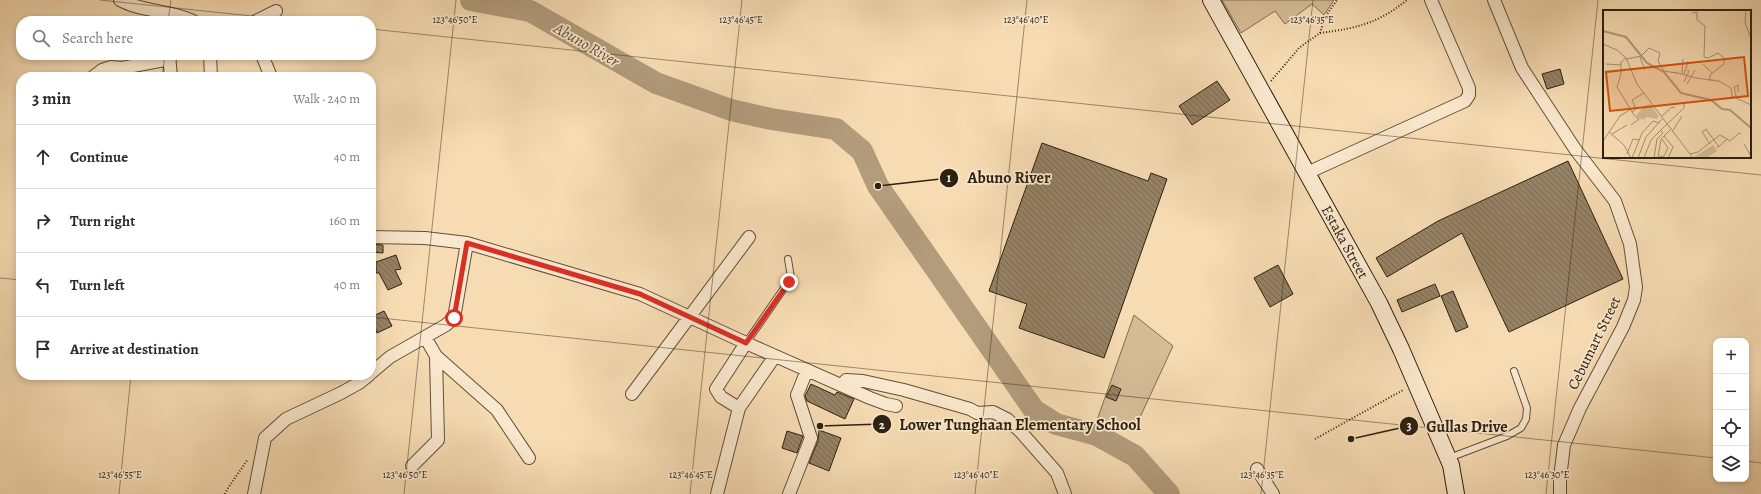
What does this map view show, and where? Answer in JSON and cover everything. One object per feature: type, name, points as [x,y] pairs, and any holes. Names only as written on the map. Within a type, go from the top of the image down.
[{"type":"street","points":[[120,0],[160,16]]},
{"type":"street","name":"Estaka Street","points":[[1211,0],[1379,303],[1416,383],[1448,458],[1456,494]]},
{"type":"street","points":[[1308,173],[1465,101],[1469,96],[1469,88],[1431,0]]},
{"type":"street","name":"Cebumart Street","points":[[1494,0],[1522,68],[1575,149],[1615,201],[1630,244],[1636,286],[1634,300],[1624,327],[1580,408],[1564,445],[1560,478],[1560,494]]},
{"type":"street","points":[[266,16],[276,11]]},
{"type":"street","points":[[99,72],[110,67],[122,68],[156,60]]},
{"type":"street","points":[[169,60],[170,72]]},
{"type":"street","points":[[210,60],[211,72]]},
{"type":"street","points":[[264,60],[269,72]]},
{"type":"street","points":[[118,72],[122,68]]},
{"type":"street","points":[[376,237],[425,238],[467,243],[640,294],[690,315],[746,343],[807,370],[886,404],[896,406]]},
{"type":"street","points":[[632,394],[749,237]]},
{"type":"street","points":[[376,369],[390,357],[446,326],[454,318],[467,243]]},
{"type":"street","points":[[425,337],[436,356],[497,410],[529,458]]},
{"type":"street","points":[[739,408],[721,397],[716,389],[746,343]]},
{"type":"street","points":[[412,466],[438,440],[436,356]]},
{"type":"street","points":[[717,494],[739,408],[776,356]]},
{"type":"street","points":[[789,494],[811,438],[797,395],[807,370]]},
{"type":"street","points":[[254,494],[265,438],[286,419],[341,393],[363,380]]},
{"type":"street","points":[[842,385],[846,380],[862,381],[904,390],[970,409],[977,413],[993,412],[1007,420],[1020,432],[1056,473],[1065,494]]},
{"type":"street","points":[[1257,469],[1273,494]]},
{"type":"lane","points":[[746,343],[791,278],[788,259]]},
{"type":"lane","points":[[1448,458],[1507,436],[1521,428],[1526,419],[1527,408],[1514,372]]},
{"type":"path","points":[[1320,33],[1326,17],[1337,0]]},
{"type":"path","points":[[1262,91],[1299,48],[1320,33],[1344,30],[1367,24],[1389,14],[1407,0]]},
{"type":"path","points":[[1315,439],[1416,383]]},
{"type":"path","points":[[225,494],[260,441],[265,438]]},
{"type":"shaded area","points":[[1222,0],[1334,0],[1324,15],[1312,4],[1285,24],[1275,11],[1241,33]]},
{"type":"shaded area","points":[[1134,315],[1173,346],[1136,426],[1096,423]]},
{"type":"building","points":[[1560,69],[1564,84],[1547,89],[1542,74]]},
{"type":"building","points":[[1217,81],[1230,100],[1192,125],[1179,106]]},
{"type":"building","points":[[1042,143],[1148,181],[1151,173],[1167,179],[1104,358],[1019,328],[1027,304],[989,291]]},
{"type":"building","points":[[1568,161],[1623,279],[1509,332],[1462,233],[1387,277],[1376,258],[1438,221]]},
{"type":"building","points":[[376,244],[383,245],[383,253],[376,252]]},
{"type":"building","points":[[396,255],[401,269],[395,270],[402,284],[388,290],[379,273],[376,273],[376,262]]},
{"type":"building","points":[[1278,265],[1293,294],[1270,307],[1254,278]]},
{"type":"building","points":[[1435,284],[1440,296],[1402,312],[1397,300]]},
{"type":"building","points":[[1453,291],[1468,327],[1456,332],[1441,296]]},
{"type":"building","points":[[384,311],[392,326],[377,333],[376,315]]},
{"type":"building","points":[[811,384],[835,395],[837,392],[854,399],[845,419],[807,401],[805,396]]},
{"type":"building","points":[[1112,385],[1121,389],[1116,401],[1106,397]]},
{"type":"building","points":[[819,430],[841,438],[829,471],[809,463],[818,441]]},
{"type":"building","points":[[787,431],[803,436],[797,453],[782,448]]},
{"type":"waterway","name":"Abuno River","points":[[471,0],[530,11],[656,83],[731,110],[771,119],[836,129],[862,151],[878,186],[1034,410],[1056,424],[1097,435],[1135,456],[1169,494]]},
{"type":"place","name":"Abuno River","points":[[878,186]]},
{"type":"place","name":"Lower Tunghaan Elementary School","points":[[820,426]]},
{"type":"place","name":"Gullas Drive","points":[[1351,439]]},
{"type":"route","points":[[454,318],[458,302],[467,243],[640,294],[690,315],[746,343],[789,282]]}]
